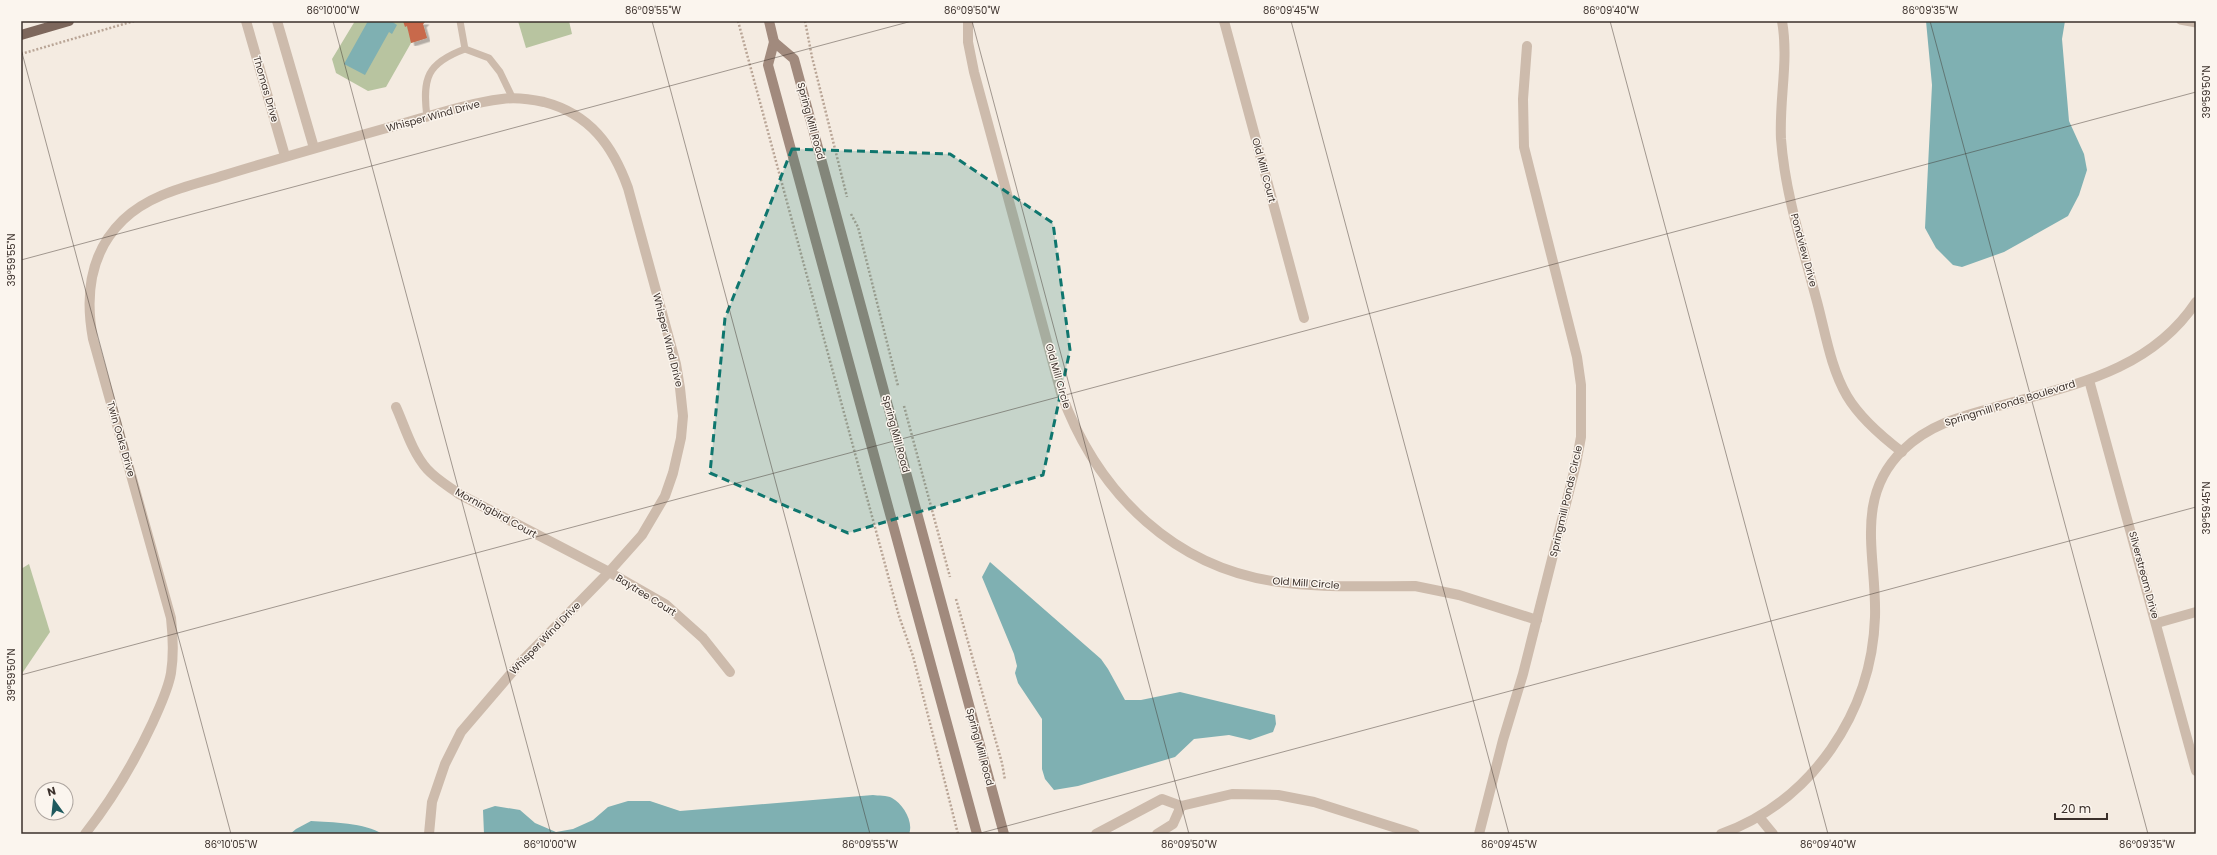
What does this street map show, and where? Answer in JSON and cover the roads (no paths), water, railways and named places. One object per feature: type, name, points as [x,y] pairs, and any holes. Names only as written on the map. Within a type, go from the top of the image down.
[{"type":"main road","points":[[21,35],[69,21]]},
{"type":"street","name":"Thomas Drive","points":[[246,21],[285,156]]},
{"type":"street","points":[[277,21],[314,148]]},
{"type":"street","points":[[769,21],[774,42],[768,65],[977,834]]},
{"type":"street","name":"Old Mill Circle","points":[[968,21],[968,42],[974,72],[1061,392],[1072,421],[1090,456],[1109,484],[1131,510],[1158,531],[1189,551],[1221,567],[1255,578],[1288,583],[1415,586],[1436,589],[1537,620]]},
{"type":"street","name":"Old Mill Court","points":[[1224,21],[1304,318]]},
{"type":"street","name":"Pondview Drive","points":[[1782,21],[1786,60],[1781,136],[1783,161],[1788,189],[1828,343],[1839,380],[1848,397],[1880,435],[1902,452]]},
{"type":"street","name":"Spring Mill Road","points":[[774,42],[794,59],[1004,834]]},
{"type":"street","name":"Springmill Ponds Circle","points":[[1479,834],[1503,740],[1523,674],[1537,620],[1576,464],[1581,436],[1582,406],[1577,357],[1524,147],[1523,99],[1527,46]]},
{"type":"street","name":"Whisper Wind Drive","points":[[300,152],[485,102],[523,98],[545,102],[567,111],[585,122],[612,150],[628,188],[676,364],[683,416],[681,438],[673,473],[665,496],[653,519],[609,572],[520,663],[461,732],[445,764],[432,802],[429,834]]},
{"type":"street","name":"Twin Oaks Drive","points":[[85,834],[124,780],[164,699],[171,674],[173,637],[171,618],[93,340],[88,315],[92,274],[98,256],[110,236],[123,220],[144,203],[170,192],[300,152]]},
{"type":"street","name":"Springmill Ponds Boulevard","points":[[1721,834],[1759,817],[1802,784],[1822,763],[1844,733],[1863,688],[1873,647],[1875,618],[1870,533],[1871,516],[1882,482],[1902,452],[1919,436],[1950,420],[2089,380],[2140,357],[2162,342],[2188,314],[2196,302]]},
{"type":"street","name":"Silverstream Drive","points":[[2089,380],[2157,623],[2196,771]]},
{"type":"street","name":"Morningbird Court","points":[[396,406],[411,442],[426,468],[440,481],[459,494],[609,572]]},
{"type":"street","name":"Baytree Court","points":[[609,572],[677,614],[704,638],[730,672]]},
{"type":"street","points":[[2157,623],[2196,612]]},
{"type":"street","points":[[1096,834],[1162,799],[1181,806],[1232,794],[1278,795],[1314,802],[1415,834]]},
{"type":"street","points":[[1157,834],[1173,824],[1181,806]]},
{"type":"street","points":[[1759,817],[1773,834]]},
{"type":"lane","points":[[460,21],[465,49]]},
{"type":"lane","points":[[2180,21],[2196,24]]},
{"type":"lane","points":[[427,118],[426,86],[433,66],[450,55],[465,49],[489,58],[500,72],[513,99]]},
{"type":"water","points":[[368,21],[391,21],[397,25],[392,34],[389,32],[365,75],[344,64]]},
{"type":"water","points":[[1926,21],[2065,21],[2062,39],[2069,121],[2084,154],[2087,170],[2079,195],[2068,216],[2004,252],[1962,267],[1953,265],[1936,248],[1925,228],[1932,85]]},
{"type":"water","points":[[990,562],[1101,659],[1125,700],[1141,700],[1180,692],[1275,715],[1276,724],[1273,732],[1250,740],[1229,735],[1194,739],[1175,757],[1078,786],[1054,790],[1045,779],[1042,769],[1042,719],[1018,683],[1015,673],[1017,666],[1014,654],[982,577]]},
{"type":"water","points":[[873,795],[890,797],[900,804],[909,819],[909,834],[484,834],[483,810],[495,806],[520,810],[535,823],[556,832],[573,829],[593,820],[608,807],[628,801],[650,801],[680,811]]},
{"type":"water","points":[[311,821],[358,825],[375,830],[382,834],[290,834]]}]
